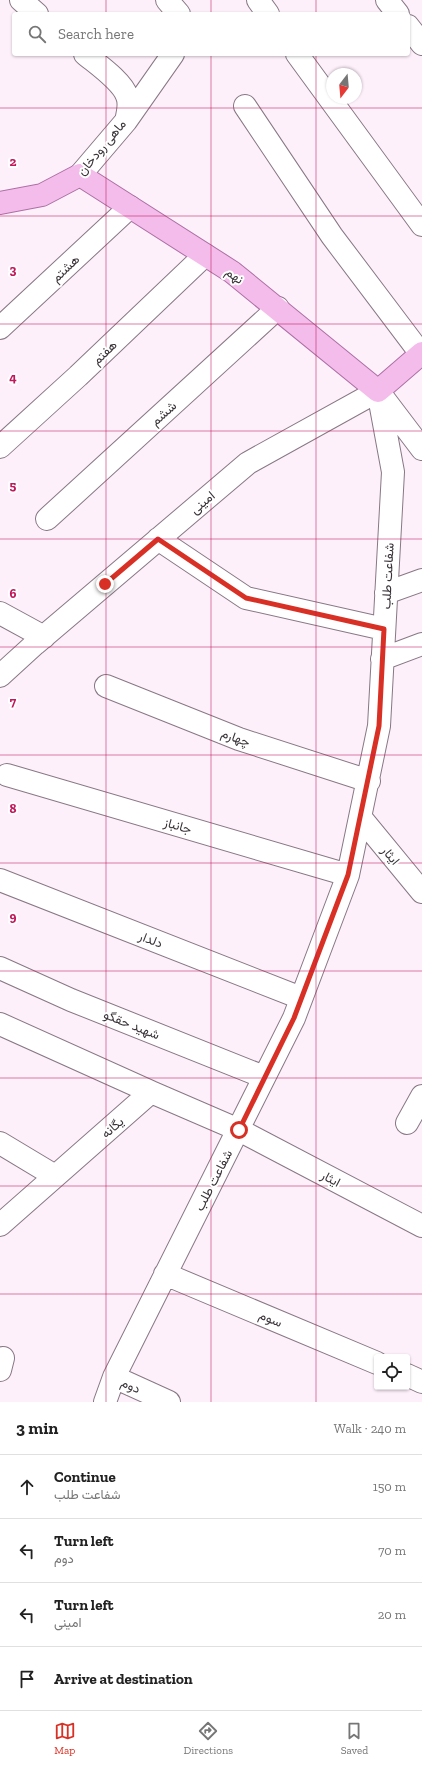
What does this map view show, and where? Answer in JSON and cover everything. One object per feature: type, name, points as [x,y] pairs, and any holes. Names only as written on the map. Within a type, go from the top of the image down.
[{"type":"main road","name":"ماهی رودخان","points":[[0,203],[42,195],[80,175]]},
{"type":"main road","name":"نهم","points":[[80,175],[232,272],[378,391]]},
{"type":"main road","name":"امینی","points":[[378,391],[422,354]]},
{"type":"street","points":[[20,0],[35,12]]},
{"type":"street","points":[[167,0],[177,12]]},
{"type":"street","points":[[258,0],[267,12]]},
{"type":"street","points":[[387,0],[396,12]]},
{"type":"street","points":[[410,29],[422,44]]},
{"type":"street","name":"ماهی رودخان","points":[[80,175],[126,121],[128,110],[127,96],[119,84],[87,56]]},
{"type":"street","points":[[126,121],[172,56]]},
{"type":"street","points":[[298,56],[422,225]]},
{"type":"street","points":[[245,106],[332,236],[422,354]]},
{"type":"street","name":"هشتم","points":[[0,328],[130,208]]},
{"type":"street","name":"هفتم","points":[[0,447],[78,376],[205,254]]},
{"type":"street","name":"ششم","points":[[47,519],[278,308]]},
{"type":"street","points":[[378,391],[422,449]]},
{"type":"street","name":"امینی","points":[[0,676],[44,636],[248,464],[378,391]]},
{"type":"street","name":"شفاعت طلب","points":[[105,1402],[114,1377],[294,1018],[348,875],[379,726],[393,472],[378,391]]},
{"type":"street","points":[[158,539],[246,598],[384,629]]},
{"type":"street","points":[[386,593],[422,580]]},
{"type":"street","points":[[0,613],[44,636]]},
{"type":"street","points":[[382,659],[422,644]]},
{"type":"street","name":"چهارم","points":[[106,686],[239,739],[368,781]]},
{"type":"street","name":"جانباز","points":[[7,775],[348,875]]},
{"type":"street","name":"ایثار","points":[[361,818],[422,892]]},
{"type":"street","name":"دلدار","points":[[0,880],[302,998]]},
{"type":"street","name":"شهید حقگو","points":[[0,968],[71,1000],[264,1077]]},
{"type":"street","points":[[0,1024],[239,1130]]},
{"type":"street","name":"یگانه","points":[[0,1225],[151,1092]]},
{"type":"street","points":[[407,1123],[422,1096]]},
{"type":"street","name":"ایثار","points":[[239,1130],[422,1226]]},
{"type":"street","points":[[0,1143],[56,1176]]},
{"type":"street","name":"سوم","points":[[165,1274],[374,1362]]},
{"type":"street","points":[[410,1376],[422,1382]]},
{"type":"street","name":"دوم","points":[[114,1377],[169,1402]]},
{"type":"route","points":[[105,584],[158,539],[246,598],[384,629],[379,726],[348,875],[294,1018],[239,1130]]}]
